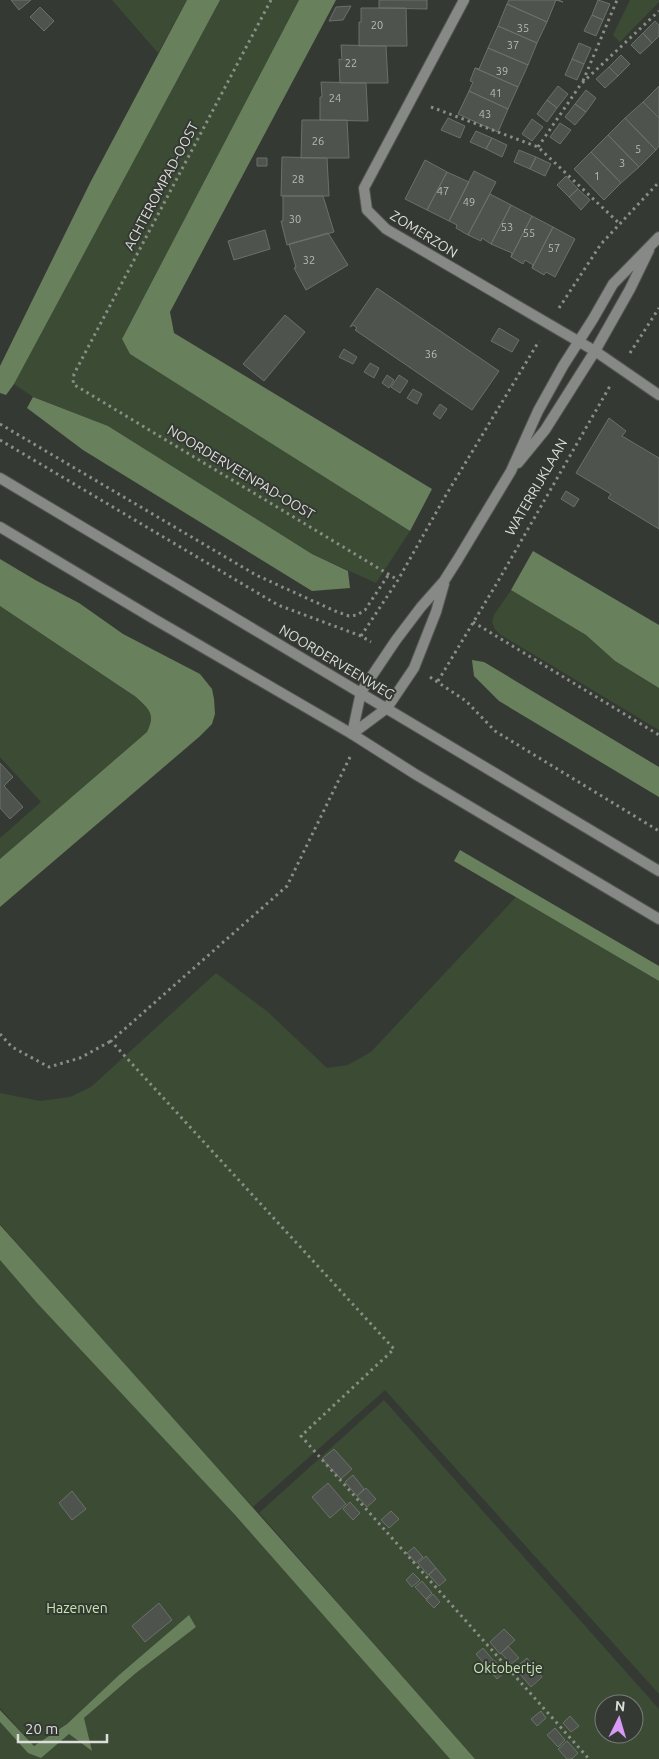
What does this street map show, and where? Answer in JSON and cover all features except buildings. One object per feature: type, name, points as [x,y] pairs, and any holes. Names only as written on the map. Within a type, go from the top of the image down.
[{"type":"street","name":"ZOMERZON","points":[[464,0],[364,188],[367,210],[386,228],[579,341],[659,395]]},
{"type":"street","name":"WATERRIJKLAAN","points":[[352,734],[361,692],[396,640],[444,581],[484,517],[511,471],[538,411],[613,284],[656,240]]},
{"type":"street","name":"WATERRIJKLAAN","points":[[511,471],[545,430],[595,351],[656,240]]},
{"type":"street","name":"NOORDERVEENWEG","points":[[0,478],[659,871]]},
{"type":"street","points":[[0,527],[352,734],[415,774],[659,919]]},
{"type":"street","name":"WATERRIJKLAAN","points":[[352,734],[388,708],[414,668],[436,612],[444,581]]},
{"type":"path","name":"ACHTEROMPAD-OOST","points":[[74,384],[74,374],[271,0]]},
{"type":"path","points":[[538,147],[581,84],[617,0]]},
{"type":"path","points":[[581,84],[659,11]]},
{"type":"path","points":[[411,100],[538,147],[620,224]]},
{"type":"path","name":"WATERRIJKLAAN","points":[[659,308],[621,368],[438,681],[466,702],[495,731],[659,830]]},
{"type":"path","name":"NOORDERVEENPAD-OOST","points":[[74,384],[398,580]]},
{"type":"path","points":[[0,424],[256,575],[335,611],[349,616],[357,615],[365,610],[389,574]]},
{"type":"path","name":"NOORDERVEENWEG","points":[[0,440],[278,605],[361,636],[398,580]]},
{"type":"path","points":[[398,580],[446,495]]},
{"type":"path","points":[[473,622],[659,735]]},
{"type":"path","points":[[0,1034],[12,1047],[49,1067],[80,1058],[111,1041],[287,886],[350,757],[352,734]]},
{"type":"path","points":[[111,1041],[394,1348],[301,1436],[589,1759]]},
{"type":"green space","points":[[112,0],[187,0],[158,53]]},
{"type":"green space","points":[[217,0],[299,0],[122,339],[130,354],[410,531],[376,583],[312,554],[108,426],[33,397],[14,384]]},
{"type":"green space","points":[[630,0],[659,0],[659,2],[620,42],[613,35]]},
{"type":"green space","points":[[511,590],[586,635],[615,661],[659,688],[659,730],[501,635],[495,629],[492,622],[494,615]]},
{"type":"green space","points":[[0,606],[136,697],[150,712],[151,721],[147,732],[0,859],[0,838],[41,802],[0,757]]},
{"type":"green space","points":[[516,897],[659,981],[659,1694],[385,1390],[253,1507],[153,1398],[0,1224],[0,1093],[40,1101],[70,1097],[91,1087],[216,973],[268,1012],[327,1068],[348,1065],[371,1052]]},
{"type":"green space","name":"Hazenven","points":[[0,1260],[37,1303],[236,1516],[450,1759],[0,1759],[0,1722],[28,1753],[69,1734],[91,1750],[84,1718],[136,1673],[196,1627],[189,1616],[119,1675],[67,1724],[34,1746],[0,1708]]},
{"type":"green space","name":"Oktobertje","points":[[384,1400],[659,1709],[659,1759],[475,1759],[259,1513]]},
{"type":"shaded area","points":[[187,0],[220,0],[14,384],[6,395],[0,393],[0,366],[90,183]]},
{"type":"shaded area","points":[[299,0],[336,0],[170,312],[174,333],[432,489],[410,531],[130,354],[122,339]]},
{"type":"shaded area","points":[[33,397],[108,426],[312,554],[348,571],[350,588],[312,591],[83,450],[27,408]]},
{"type":"shaded area","points":[[533,551],[659,625],[659,688],[615,661],[586,635],[511,590]]},
{"type":"shaded area","points":[[0,559],[79,603],[123,634],[200,674],[212,689],[215,714],[212,724],[199,737],[0,907],[0,859],[147,732],[151,716],[148,709],[136,697],[0,606]]},
{"type":"shaded area","points":[[472,660],[484,662],[659,767],[659,797],[499,701],[474,676]]},
{"type":"shaded area","points":[[460,850],[659,966],[659,981],[454,861]]},
{"type":"shaded area","points":[[0,1225],[475,1759],[450,1759],[236,1516],[37,1303],[0,1260]]},
{"type":"shaded area","points":[[189,1615],[196,1627],[136,1673],[84,1718],[92,1751],[69,1734],[41,1758],[28,1753],[0,1722],[0,1710],[34,1746],[67,1724],[119,1675]]}]
